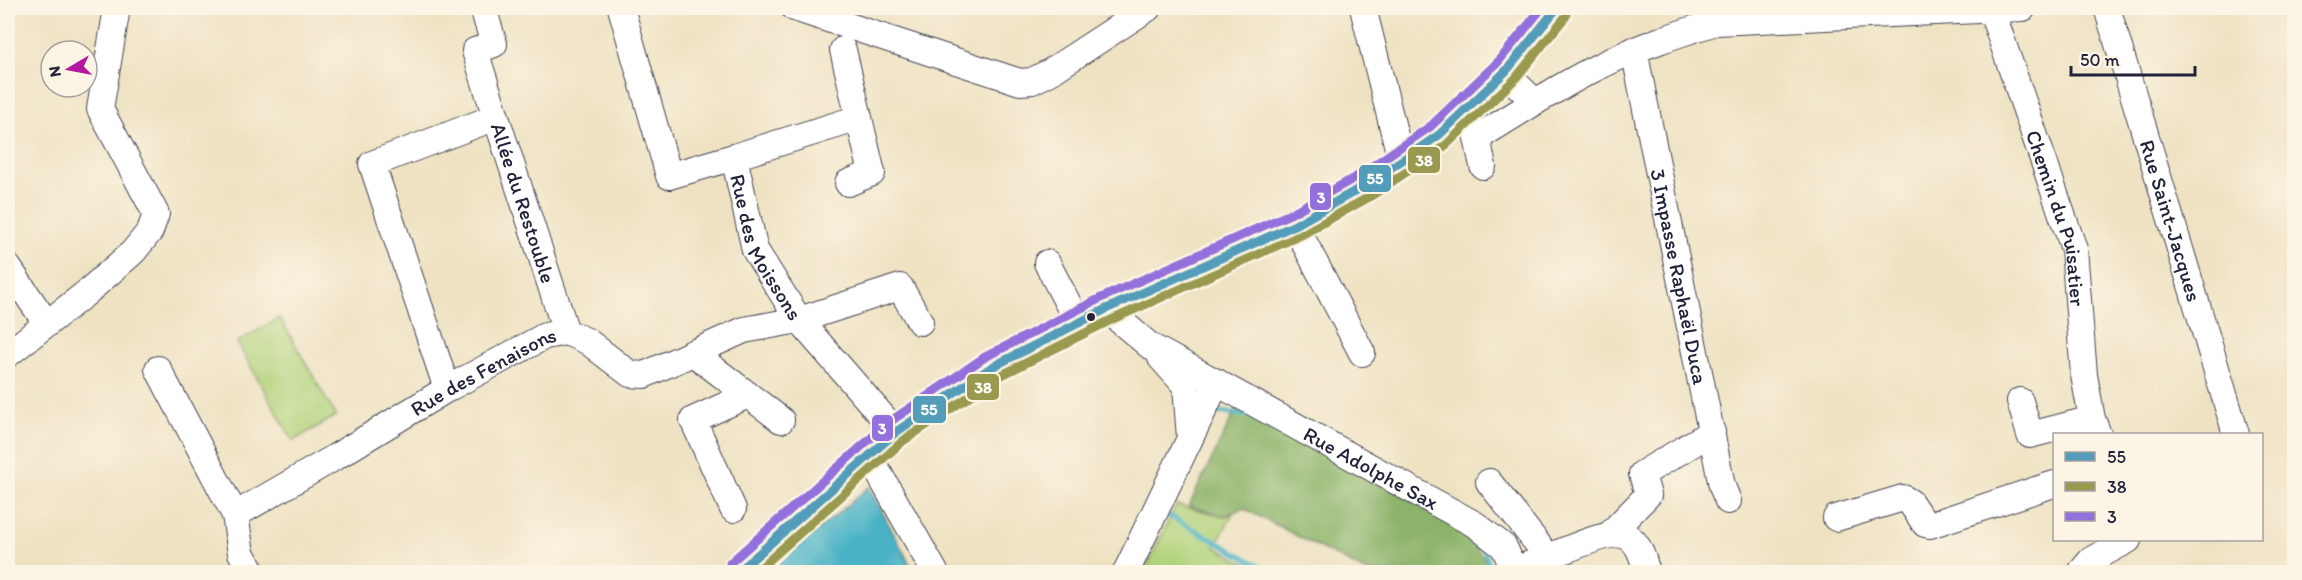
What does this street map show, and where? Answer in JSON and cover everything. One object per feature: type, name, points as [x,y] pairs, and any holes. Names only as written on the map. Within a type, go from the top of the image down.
[{"type":"street","points":[[8,354],[133,252],[150,231],[156,214],[100,109],[117,8]]},
{"type":"street","points":[[483,8],[494,44],[475,51],[496,117]]},
{"type":"street","points":[[621,8],[669,176],[734,157]]},
{"type":"street","points":[[794,8],[838,28],[1026,82],[1050,72],[1148,8]]},
{"type":"street","points":[[1363,8],[1401,160]]},
{"type":"street","points":[[738,573],[896,432],[992,367],[1106,309],[1294,225],[1364,186],[1439,135],[1505,73],[1557,8]]},
{"type":"street","points":[[1484,166],[1478,138],[1535,102],[1601,64],[1671,36],[1716,22],[2023,8]]},
{"type":"street","name":"Rue Saint-Jacques","points":[[2107,8],[2235,433]]},
{"type":"street","name":"Chemin du Puisatier","points":[[1991,9],[2074,249],[2084,375],[2095,427]]},
{"type":"street","points":[[838,28],[872,173],[848,183]]},
{"type":"street","name":"3 Impasse Raphaël Duca","points":[[1634,50],[1722,486],[1728,501]]},
{"type":"street","points":[[1505,73],[1535,102]]},
{"type":"street","name":"Allée du Restouble","points":[[447,389],[372,164],[496,117],[566,332]]},
{"type":"street","name":"Rue des Moissons","points":[[859,118],[734,157],[755,250],[799,320],[896,432]]},
{"type":"street","points":[[1294,225],[1362,353]]},
{"type":"street","points":[[1047,263],[1078,323]]},
{"type":"street","points":[[8,267],[47,324]]},
{"type":"street","name":"Rue des Fenaisons","points":[[235,514],[333,459],[447,389],[544,336],[566,332],[587,341],[630,374],[644,375],[744,330],[799,320],[900,287],[920,322]]},
{"type":"street","name":"Rue Adolphe Sax","points":[[1106,309],[1150,346],[1202,380],[1476,525],[1504,547],[1515,571],[1610,534]]},
{"type":"street","points":[[693,353],[781,420]]},
{"type":"street","points":[[158,369],[235,514],[241,553],[252,573]]},
{"type":"street","points":[[1126,573],[1191,438],[1202,380]]},
{"type":"street","points":[[734,509],[693,420],[748,395]]},
{"type":"street","points":[[2020,401],[2030,435],[2095,427]]},
{"type":"street","points":[[1610,534],[1648,495],[1642,474],[1712,432]]},
{"type":"street","points":[[869,456],[935,573]]},
{"type":"street","points":[[2005,489],[2053,474]]},
{"type":"street","points":[[1489,482],[1548,557]]},
{"type":"street","points":[[1836,518],[1903,498],[1910,502],[1924,524],[1930,525],[2053,485]]},
{"type":"street","points":[[1610,534],[1626,536],[1639,548],[1647,573]]},
{"type":"street","points":[[2081,573],[2091,560],[2126,541]]},
{"type":"green space","points":[[280,318],[336,416],[293,441],[237,342]]},
{"type":"green space","points":[[1242,397],[1465,533],[1488,564],[1490,572],[1367,572],[1243,508],[1225,516],[1189,506]]},
{"type":"green space","points":[[1176,505],[1225,516],[1233,513],[1215,547],[1261,572],[1144,572]]},
{"type":"water","points":[[869,487],[914,572],[782,572],[778,564]]},
{"type":"waterway","points":[[1212,416],[1218,412],[1252,416],[1281,432]]},
{"type":"waterway","points":[[1166,514],[1271,572]]},
{"type":"waterway","points":[[1471,536],[1484,549],[1491,572]]},
{"type":"transit line","name":"3","points":[[730,563],[888,423],[985,357],[1101,298],[1290,214],[1358,176],[1431,126],[1498,62],[1542,8]]},
{"type":"transit line","name":"55","points":[[738,572],[896,432],[992,367],[1106,309],[1295,225],[1364,186],[1439,135],[1507,70],[1557,8]]},
{"type":"transit line","name":"38","points":[[756,572],[903,441],[998,377],[1111,320],[1301,235],[1371,196],[1446,145],[1515,79],[1566,16]]}]
